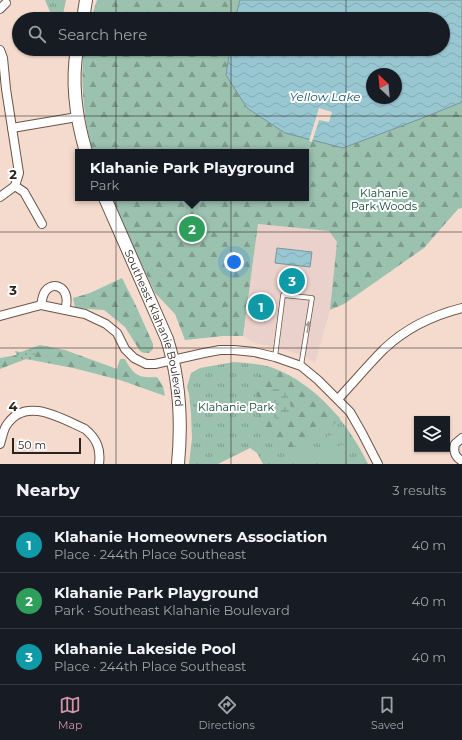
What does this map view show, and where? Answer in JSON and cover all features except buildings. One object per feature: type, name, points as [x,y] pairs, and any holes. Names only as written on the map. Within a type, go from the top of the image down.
[{"type":"street","points":[[84,12],[86,0]]},
{"type":"street","points":[[0,50],[3,58],[19,173],[15,186],[0,196]]},
{"type":"street","points":[[76,56],[74,87],[77,117],[85,149]]},
{"type":"street","points":[[12,128],[77,117]]},
{"type":"street","points":[[15,186],[24,192],[42,224]]},
{"type":"street","name":"Southeast Klahanie Boulevard","points":[[106,201],[165,332],[174,360],[180,411],[178,464]]},
{"type":"street","points":[[41,305],[43,295],[47,289],[55,286],[62,288],[67,294],[68,302],[65,310]]},
{"type":"street","points":[[0,316],[41,305],[85,314],[106,324],[117,333],[129,354],[140,362],[146,364],[155,364],[220,350],[234,350],[254,352],[275,357],[301,366],[338,399],[350,412],[378,464]]},
{"type":"street","points":[[338,399],[384,349],[426,320],[462,308]]},
{"type":"street","points":[[0,444],[5,427],[10,420],[24,412],[40,410],[91,434],[96,442],[100,456],[99,464]]},
{"type":"street","points":[[462,438],[458,441],[454,448],[455,455],[462,461]]},
{"type":"lane","points":[[275,357],[283,295],[312,298],[301,366]]},
{"type":"shaded area","points":[[258,224],[329,231],[337,242],[330,310],[315,363],[301,355],[279,348],[255,343],[243,336]]},
{"type":"green space","points":[[45,0],[66,0],[63,12],[50,12]]},
{"type":"green space","points":[[97,0],[240,0],[237,12],[93,12]]},
{"type":"green space","name":"Klahanie Park Woods","points":[[83,56],[229,56],[226,75],[420,119],[462,102],[462,208],[458,209],[424,248],[344,304],[330,310],[337,242],[329,231],[258,224],[243,336],[223,336],[185,340],[175,314],[155,293],[112,201],[309,201],[309,149],[92,149],[85,115],[82,74]]},
{"type":"green space","points":[[122,278],[153,344],[153,349],[149,353],[140,351],[125,327],[104,310],[75,308],[73,298],[90,293]]},
{"type":"green space","points":[[40,345],[65,350],[117,369],[120,359],[125,359],[131,369],[138,375],[157,377],[163,386],[165,396],[120,380],[73,368],[26,359],[0,369],[0,358],[16,355]]},
{"type":"green space","points":[[36,349],[33,360],[26,359],[19,361],[15,351],[20,352]]},
{"type":"green space","name":"Klahanie Park","points":[[234,362],[249,363],[273,368],[289,375],[303,384],[330,407],[341,420],[351,434],[368,464],[263,464],[257,453],[250,448],[218,464],[189,464],[192,438],[191,414],[187,387],[191,373],[200,368]]},
{"type":"green space","points":[[262,365],[285,374],[305,386],[340,418],[330,428],[323,428],[312,433],[289,451],[272,443],[266,436],[259,416],[257,394],[259,374]]},
{"type":"green space","points":[[275,389],[283,389],[288,396],[291,406],[289,418],[277,419],[270,414],[268,404],[270,391]]},
{"type":"green space","points":[[338,432],[343,442],[323,451],[318,441]]},
{"type":"green space","points":[[310,444],[315,456],[302,462],[296,451]]},
{"type":"green space","points":[[343,444],[353,464],[329,464],[324,453]]},
{"type":"water","name":"Yellow Lake","points":[[240,0],[462,0],[462,102],[343,148],[285,133],[247,108],[226,75],[229,56],[450,56],[450,12],[237,12]]},
{"type":"water","points":[[277,248],[312,252],[310,267],[275,263]]},
{"type":"pier","points":[[319,108],[332,112],[329,122],[319,120],[312,142],[309,141]]},
{"type":"place","name":"Klahanie Park Playground","points":[[192,229]]},
{"type":"place","name":"Klahanie Lakeside Pool","points":[[292,281]]},
{"type":"place","name":"Klahanie Homeowners Association","points":[[261,307]]}]
